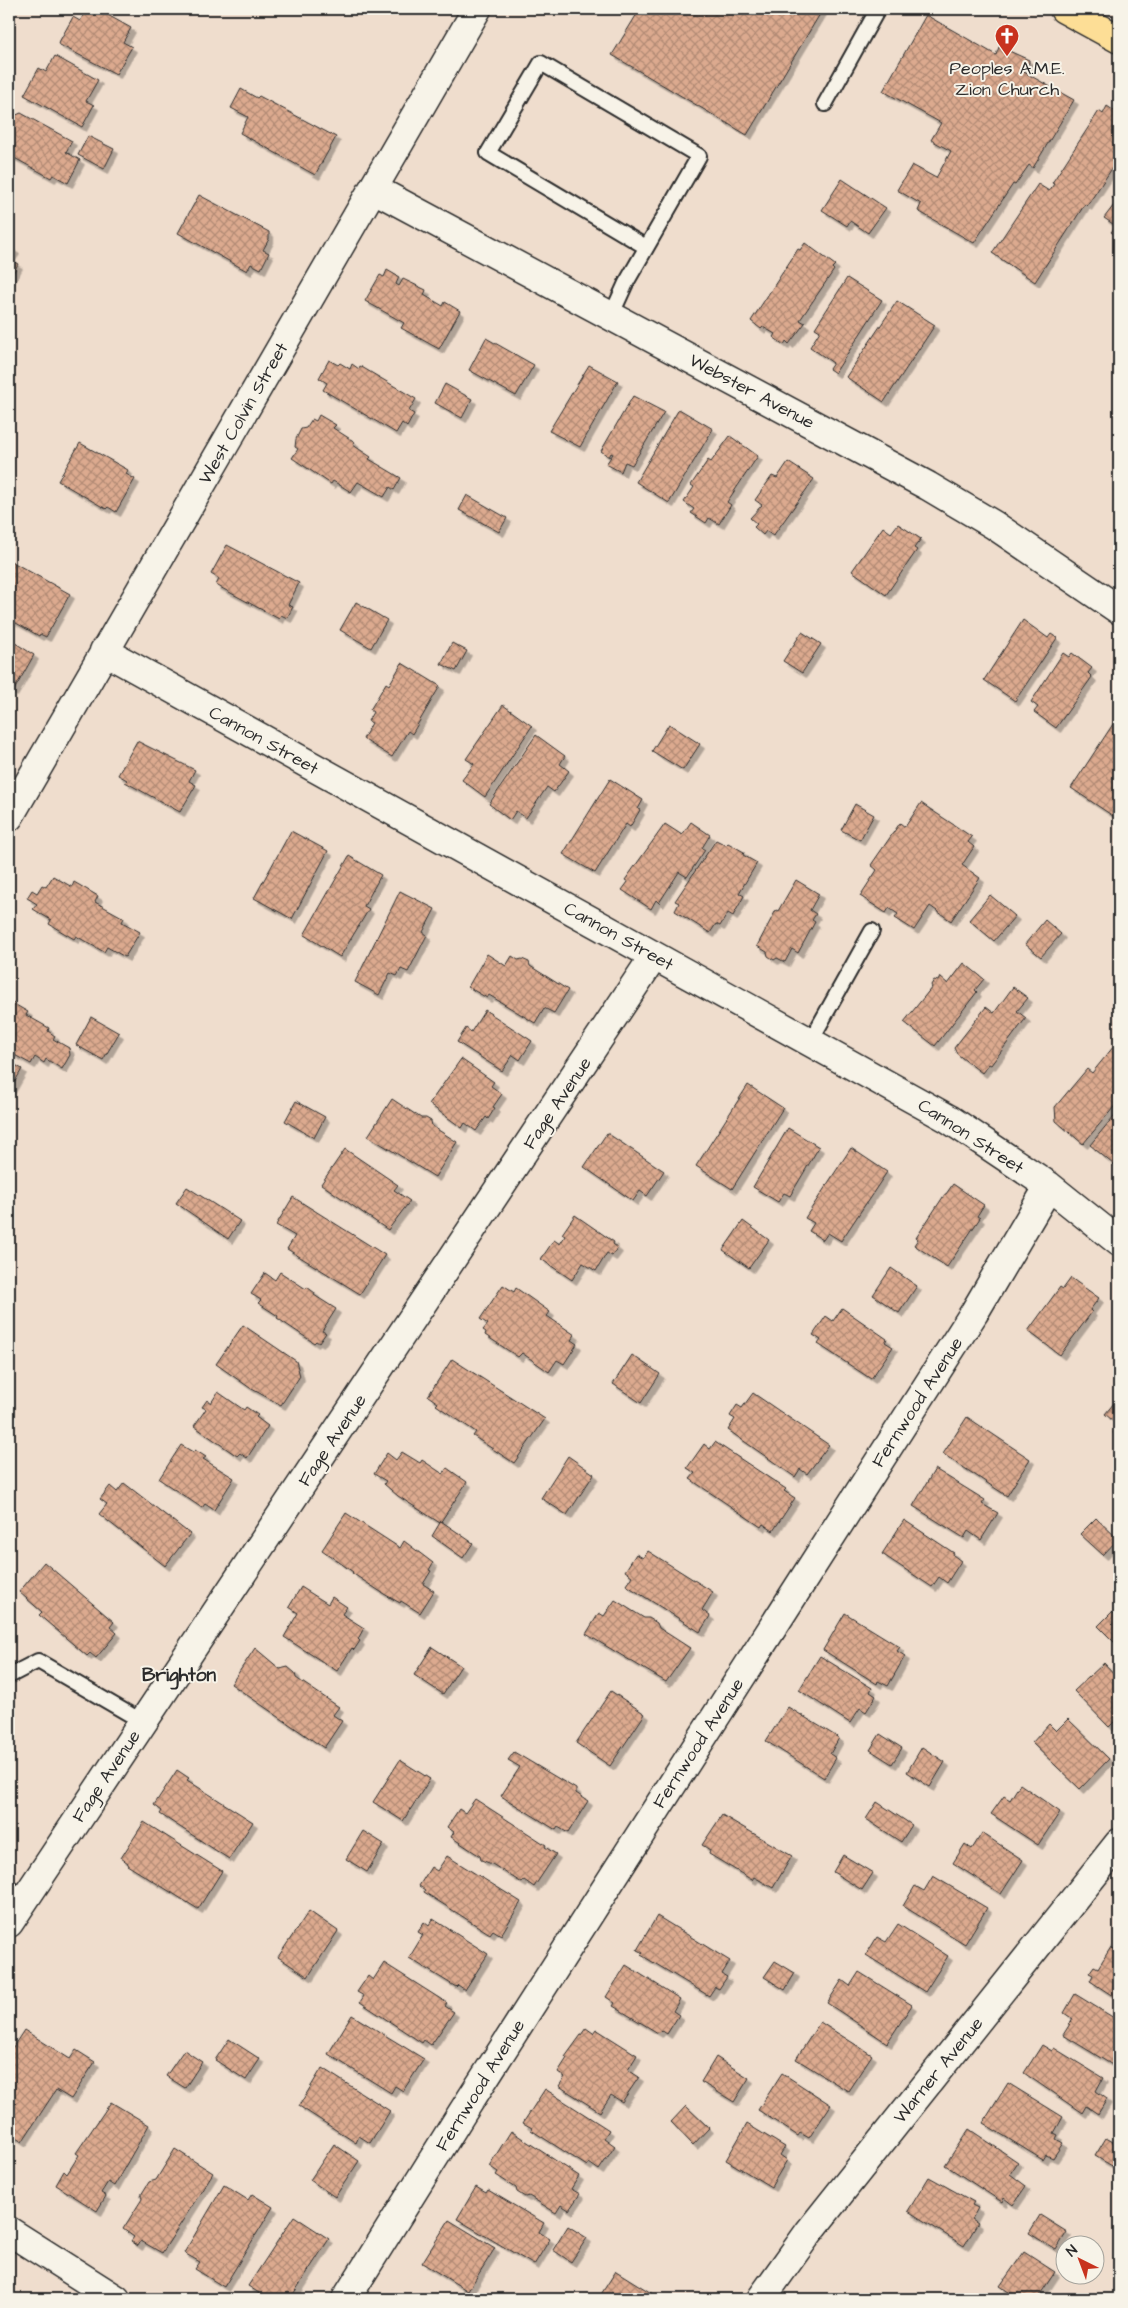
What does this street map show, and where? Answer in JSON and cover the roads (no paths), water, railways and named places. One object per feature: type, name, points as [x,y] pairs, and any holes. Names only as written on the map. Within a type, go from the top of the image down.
[{"type":"main road","points":[[1064,9],[1119,39]]},
{"type":"street","name":"West Colvin Street","points":[[9,816],[477,9]]},
{"type":"street","name":"Webster Avenue","points":[[374,189],[928,486],[994,525],[1119,610]]},
{"type":"street","name":"Cannon Street","points":[[104,652],[949,1119],[1049,1186],[1119,1242]]},
{"type":"street","name":"Fage Avenue","points":[[9,1923],[17,1893],[143,1722],[654,956]]},
{"type":"street","name":"Fernwood Avenue","points":[[346,2299],[467,2104],[974,1313],[1049,1186]]},
{"type":"street","name":"Warner Avenue","points":[[761,2299],[809,2232],[1119,1842]]},
{"type":"street","points":[[9,2231],[116,2299]]},
{"type":"lane","points":[[824,104],[878,9]]},
{"type":"lane","points":[[611,316],[646,247],[699,156],[541,63],[488,153],[646,247]]},
{"type":"lane","points":[[810,1042],[872,931]]},
{"type":"lane","points":[[9,1676],[38,1660],[143,1722]]},
{"type":"place","name":"Peoples A.M.E. Zion Church","points":[[1007,57]]},
{"type":"district","name":"Brighton","points":[[179,1674]]}]
